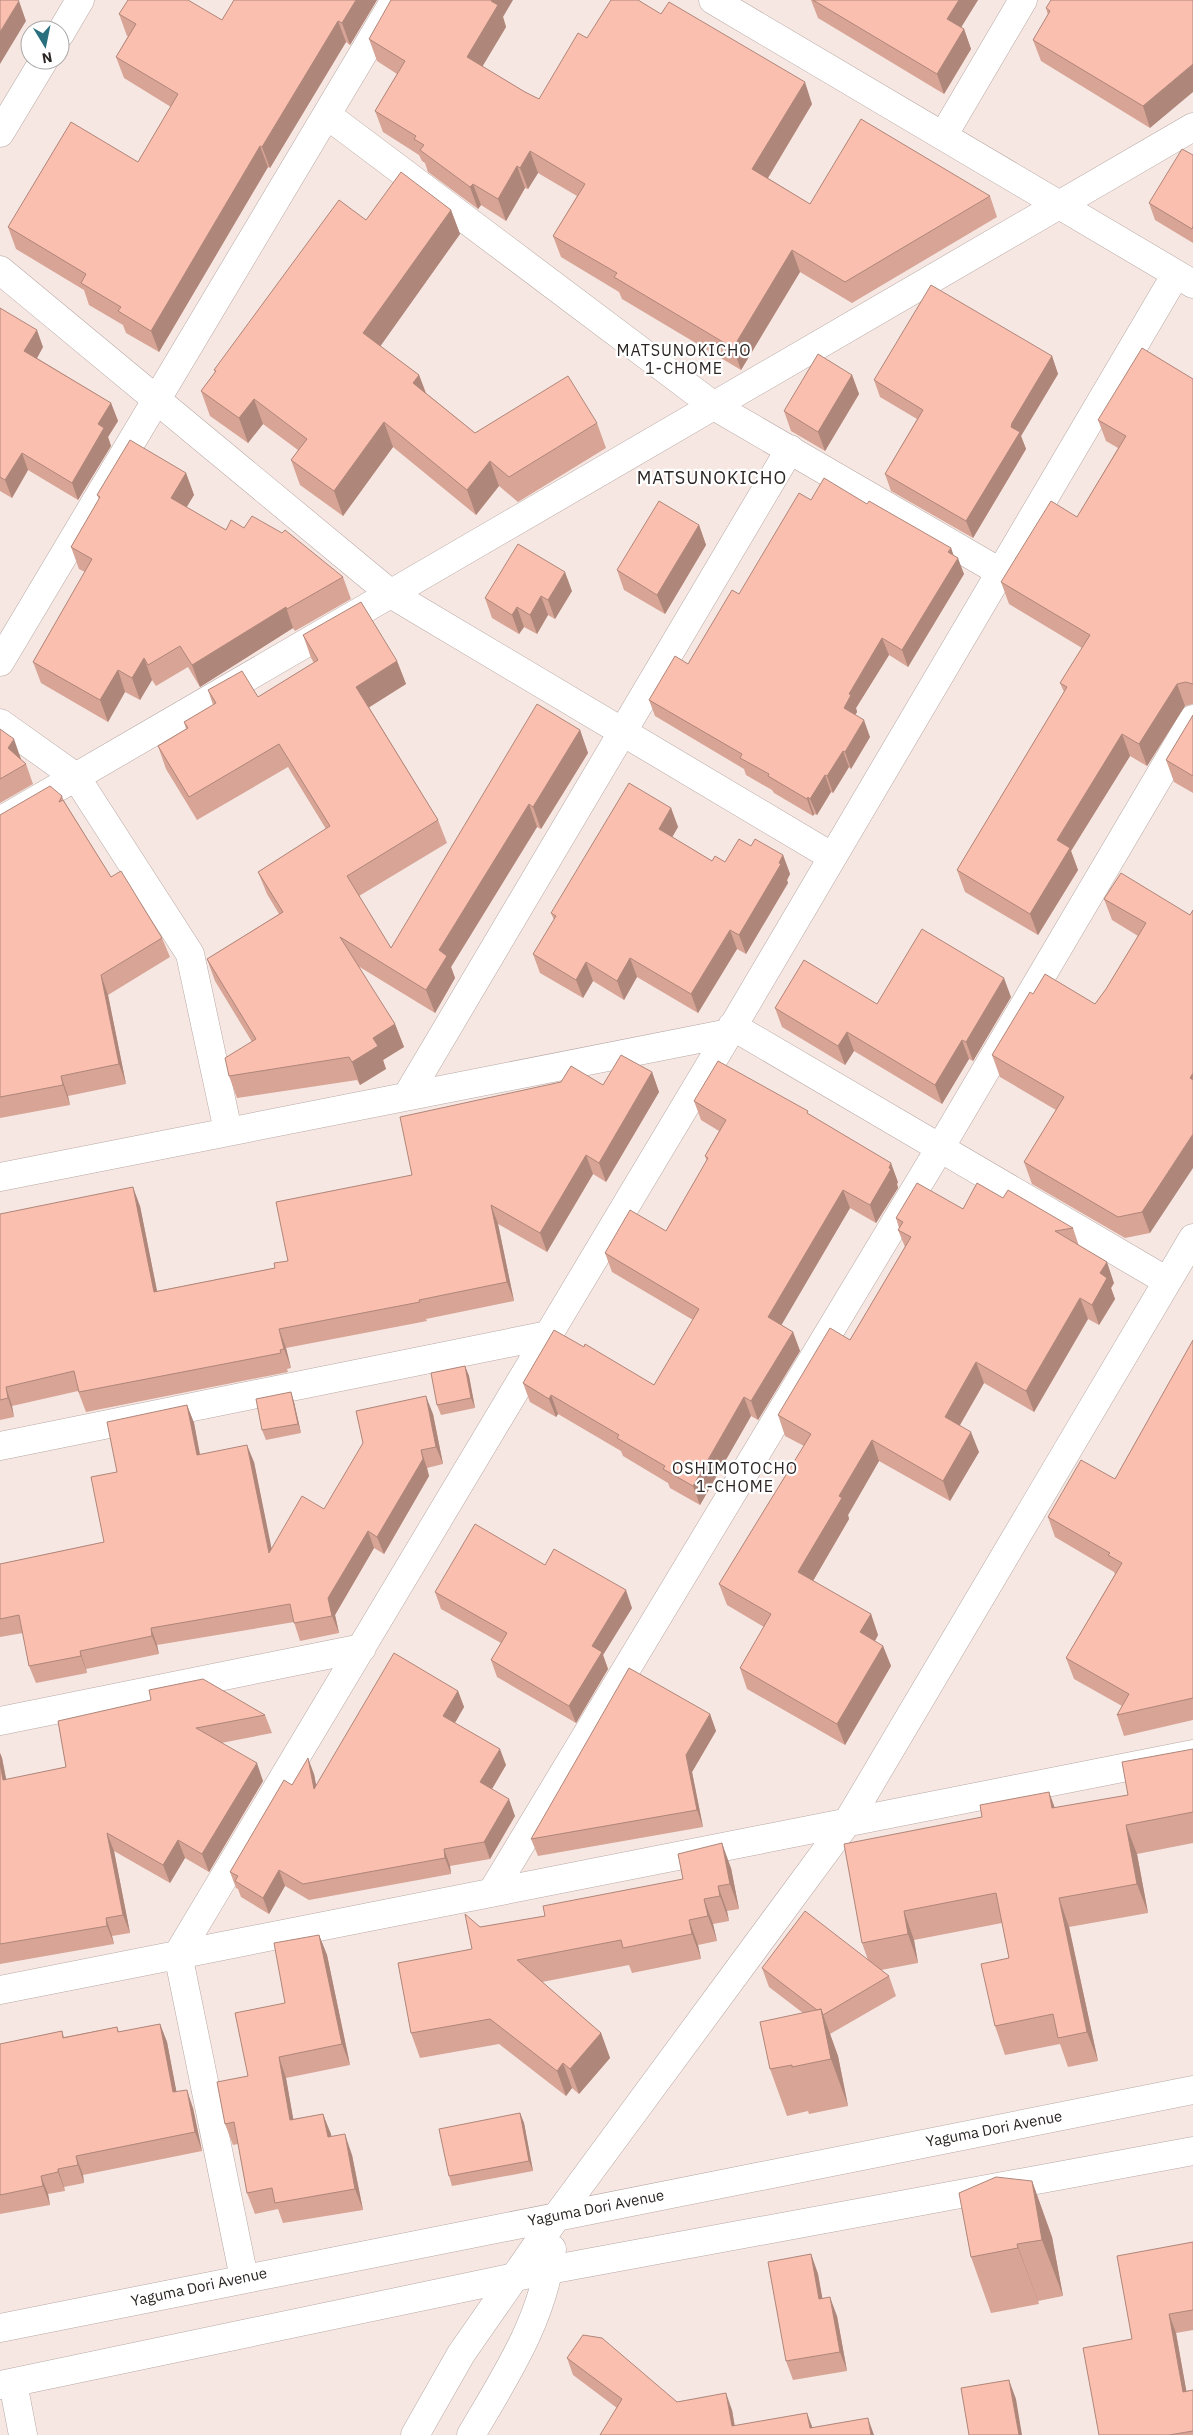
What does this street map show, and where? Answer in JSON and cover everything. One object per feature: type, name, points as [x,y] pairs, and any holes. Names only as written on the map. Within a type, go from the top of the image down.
[{"type":"street","points":[[68,20],[80,0]]},
{"type":"street","points":[[0,662],[396,0]]},
{"type":"street","points":[[943,136],[1023,0]]},
{"type":"street","points":[[244,2278],[178,1954],[362,1648],[1000,572],[1184,279],[721,2]]},
{"type":"street","points":[[0,133],[38,70]]},
{"type":"street","points":[[327,115],[714,406],[1000,572]]},
{"type":"street","points":[[0,821],[1193,126]]},
{"type":"street","points":[[0,270],[158,398],[391,594],[831,856]]},
{"type":"street","points":[[407,1096],[790,449]]},
{"type":"street","points":[[492,1892],[940,1148],[1193,719]]},
{"type":"street","points":[[0,723],[76,777],[190,954],[228,1132]]},
{"type":"street","points":[[0,1177],[730,1029],[940,1148],[1167,1281]]},
{"type":"street","points":[[415,2435],[461,2354],[513,2278],[848,1821],[1193,1238]]},
{"type":"street","points":[[0,1446],[548,1335]]},
{"type":"street","points":[[0,1721],[362,1648]]},
{"type":"street","points":[[0,1990],[1193,1754]]},
{"type":"street","name":"Yaguma Dori Avenue","points":[[0,2328],[1193,2090]]},
{"type":"street","points":[[23,2435],[7,2384],[549,2270],[1193,2151]]},
{"type":"street","points":[[472,2435],[531,2329],[549,2270],[557,2216]]},
{"type":"building","points":[[0,0],[19,1],[0,32]]},
{"type":"building","points":[[128,0],[188,0],[222,20],[234,0],[356,0],[342,23],[338,21],[262,147],[260,146],[151,331],[118,311],[121,307],[81,283],[86,274],[8,227],[71,122],[138,162],[178,94],[116,57],[136,24],[119,14]]},
{"type":"building","points":[[391,0],[492,0],[498,5],[467,57],[539,99],[578,33],[587,38],[611,0],[638,0],[661,14],[669,2],[805,82],[752,169],[810,204],[861,119],[990,196],[845,282],[792,250],[733,348],[614,277],[617,273],[553,236],[585,184],[530,151],[520,168],[517,166],[498,199],[473,184],[470,187],[420,150],[424,145],[414,139],[416,136],[375,111],[405,61],[369,39]]},
{"type":"building","points":[[813,0],[959,0],[947,19],[964,29],[937,74]]},
{"type":"building","points":[[1051,0],[1193,0],[1193,64],[1143,106],[1033,40],[1050,11],[1046,8]]},
{"type":"building","points":[[1182,149],[1193,155],[1192,229],[1149,203]]},
{"type":"building","points":[[401,172],[451,210],[363,333],[419,375],[413,383],[475,433],[568,376],[597,423],[509,477],[490,461],[467,490],[384,422],[334,491],[291,460],[307,439],[254,399],[239,418],[201,391],[216,371],[214,370],[339,200],[366,220]]},
{"type":"building","points":[[931,285],[1052,356],[1012,423],[1011,427],[1020,432],[966,521],[885,474],[923,410],[874,380]]},
{"type":"building","points":[[0,308],[37,330],[24,351],[111,403],[98,424],[104,428],[72,483],[22,453],[5,480],[0,477]]},
{"type":"building","points":[[1142,348],[1193,379],[1193,684],[1186,682],[1177,684],[1139,744],[1122,734],[1057,840],[1070,848],[1030,914],[957,870],[1067,687],[1060,683],[1090,635],[1001,582],[1051,501],[1077,517],[1126,436],[1098,420]]},
{"type":"building","points":[[818,354],[852,375],[818,432],[784,411]]},
{"type":"building","points":[[130,440],[186,473],[171,498],[226,530],[231,520],[244,528],[252,516],[282,533],[285,530],[343,577],[287,609],[286,607],[192,665],[180,646],[148,665],[144,658],[132,678],[118,670],[100,700],[33,662],[92,559],[71,547],[100,497],[97,495]]},
{"type":"building","points":[[824,478],[867,504],[869,501],[951,548],[948,552],[958,558],[902,650],[882,638],[849,694],[851,695],[844,708],[864,720],[845,752],[843,751],[827,776],[825,775],[810,799],[808,797],[807,799],[740,758],[742,754],[649,700],[675,656],[688,664],[732,590],[739,594],[799,493],[811,500]]},
{"type":"building","points":[[659,501],[699,525],[657,595],[617,570]]},
{"type":"building","points":[[518,544],[565,572],[548,600],[541,596],[530,615],[517,607],[512,615],[485,598]]},
{"type":"building","points":[[361,602],[397,661],[356,687],[438,820],[347,876],[391,948],[537,704],[580,730],[533,807],[529,804],[439,950],[447,956],[426,990],[340,937],[395,1024],[373,1038],[378,1046],[352,1062],[349,1057],[229,1076],[225,1058],[256,1039],[207,959],[283,912],[258,872],[330,826],[279,744],[189,797],[158,746],[188,728],[184,722],[216,703],[208,690],[242,671],[258,697],[318,660],[303,635]]},
{"type":"building","points":[[1193,715],[1193,776],[1166,760]]},
{"type":"building","points":[[0,729],[14,739],[8,748],[26,764],[0,779]]},
{"type":"building","points":[[629,783],[671,808],[659,829],[712,861],[715,856],[725,862],[739,839],[751,846],[755,839],[783,855],[779,863],[781,864],[739,935],[730,930],[691,994],[630,958],[617,981],[586,962],[576,980],[533,954],[556,916],[551,913]]},
{"type":"building","points":[[50,786],[62,796],[59,802],[63,800],[111,877],[121,871],[162,938],[101,975],[119,1064],[61,1076],[63,1085],[0,1097],[0,815]]},
{"type":"building","points":[[1121,873],[1190,915],[1193,910],[1193,1073],[1190,1078],[1193,1080],[1193,1134],[1142,1212],[1118,1217],[1024,1162],[1064,1097],[992,1055],[1030,992],[1033,994],[1045,974],[1095,1004],[1106,989],[1146,923],[1104,899]]},
{"type":"building","points":[[922,929],[1004,978],[966,1042],[962,1040],[935,1085],[847,1032],[838,1046],[775,1008],[804,960],[877,1004]]},
{"type":"building","points":[[621,1055],[652,1072],[599,1163],[586,1155],[540,1233],[491,1205],[507,1282],[419,1300],[420,1302],[279,1329],[284,1349],[280,1350],[281,1353],[79,1392],[74,1371],[6,1387],[8,1398],[0,1400],[0,1214],[133,1187],[154,1292],[275,1268],[274,1263],[288,1261],[276,1202],[412,1175],[400,1117],[561,1082],[571,1066],[603,1085]]},
{"type":"building","points":[[718,1061],[808,1111],[807,1113],[891,1163],[889,1168],[891,1169],[870,1205],[843,1190],[768,1317],[793,1332],[751,1401],[744,1397],[693,1486],[663,1469],[665,1466],[617,1438],[619,1435],[551,1395],[549,1399],[523,1383],[554,1330],[584,1347],[585,1344],[654,1385],[699,1309],[605,1253],[630,1210],[666,1231],[708,1158],[705,1156],[726,1120],[694,1101]]},
{"type":"building","points":[[917,1183],[963,1209],[977,1183],[1003,1198],[1008,1190],[1073,1228],[1055,1231],[1107,1262],[1100,1273],[1107,1278],[1092,1305],[1080,1298],[1026,1391],[976,1362],[945,1417],[971,1432],[943,1481],[872,1440],[839,1496],[842,1498],[798,1572],[871,1614],[860,1632],[883,1646],[837,1724],[740,1668],[771,1614],[719,1584],[811,1434],[778,1415],[830,1328],[850,1340],[911,1237],[898,1230],[903,1222],[896,1218]]},
{"type":"building","points":[[1193,1340],[1193,1698],[1117,1715],[1129,1694],[1066,1658],[1122,1563],[1108,1555],[1110,1553],[1048,1517],[1081,1460],[1115,1479]]},
{"type":"building","points":[[465,1366],[471,1398],[437,1405],[431,1373]]},
{"type":"building","points":[[291,1392],[298,1424],[262,1430],[256,1399]]},
{"type":"building","points":[[426,1396],[436,1447],[421,1450],[423,1459],[377,1537],[368,1531],[328,1598],[332,1616],[294,1623],[290,1604],[151,1628],[152,1636],[80,1651],[81,1656],[29,1666],[19,1615],[0,1619],[0,1564],[104,1542],[91,1477],[117,1472],[107,1422],[187,1405],[197,1455],[247,1445],[269,1553],[302,1496],[324,1509],[363,1443],[356,1411]]},
{"type":"building","points":[[475,1524],[545,1565],[554,1549],[626,1590],[592,1646],[602,1652],[569,1706],[491,1660],[507,1633],[435,1592]]},
{"type":"building","points":[[394,1653],[458,1691],[443,1716],[500,1749],[480,1782],[509,1799],[484,1842],[444,1849],[445,1858],[303,1884],[279,1870],[263,1898],[235,1881],[238,1876],[230,1872],[284,1780],[292,1785],[308,1758],[314,1789]]},
{"type":"building","points":[[629,1668],[710,1714],[686,1755],[697,1810],[531,1839]]},
{"type":"building","points":[[203,1679],[265,1715],[196,1728],[257,1763],[202,1854],[178,1840],[163,1865],[107,1833],[123,1915],[106,1918],[107,1926],[0,1944],[0,1763],[3,1780],[66,1767],[58,1721],[151,1700],[149,1690]]},
{"type":"building","points":[[1193,1749],[1193,1812],[1126,1825],[1137,1884],[1059,1898],[1087,2032],[1058,2038],[1053,2014],[995,2026],[981,1964],[1009,1958],[996,1893],[904,1911],[908,1934],[862,1943],[844,1844],[982,1817],[980,1805],[1049,1792],[1052,1808],[1128,1795],[1122,1762]]},
{"type":"building","points":[[722,1843],[730,1884],[718,1886],[720,1896],[704,1899],[708,1916],[689,1920],[692,1934],[623,1948],[621,1940],[517,1960],[601,2033],[570,2069],[563,2063],[557,2071],[490,2019],[411,2033],[398,1963],[472,1949],[465,1914],[480,1927],[545,1916],[543,1906],[683,1879],[678,1854]]},
{"type":"building","points":[[805,1911],[889,1976],[823,2015],[821,2009],[817,2010],[762,1968]]},
{"type":"building","points":[[319,1935],[342,2044],[279,2057],[290,2120],[323,2114],[328,2137],[345,2134],[355,2189],[275,2203],[272,2188],[247,2193],[234,2122],[225,2124],[217,2082],[248,2076],[235,2013],[285,2003],[274,1943]]},
{"type":"building","points":[[821,2009],[831,2059],[792,2067],[792,2065],[770,2069],[760,2022]]},
{"type":"building","points":[[160,2024],[173,2092],[187,2090],[195,2132],[76,2156],[78,2165],[58,2169],[58,2172],[41,2176],[43,2186],[0,2195],[0,2044],[62,2031],[63,2038],[117,2027],[118,2032]]},
{"type":"building","points":[[520,2113],[529,2161],[449,2176],[439,2129]]},
{"type":"building","points":[[996,2177],[1032,2181],[1042,2240],[1017,2244],[1018,2248],[971,2257],[959,2193]]},
{"type":"building","points":[[1193,2242],[1193,2310],[1169,2314],[1183,2392],[1193,2390],[1193,2431],[1169,2435],[1099,2435],[1083,2348],[1132,2339],[1117,2256]]},
{"type":"building","points":[[811,2254],[819,2299],[830,2297],[840,2352],[786,2361],[768,2262]]},
{"type":"building","points":[[583,2335],[602,2338],[677,2402],[726,2393],[732,2426],[807,2413],[810,2428],[868,2418],[871,2435],[600,2435],[622,2399],[567,2358]]},
{"type":"building","points":[[1009,2380],[1019,2435],[969,2435],[961,2388]]},
{"type":"district","name":"MATSUNOKICHO 1-CHOME","points":[[684,359]]},
{"type":"district","name":"MATSUNOKICHO","points":[[712,478]]},
{"type":"district","name":"OSHIMOTOCHO 1-CHOME","points":[[735,1477]]}]
